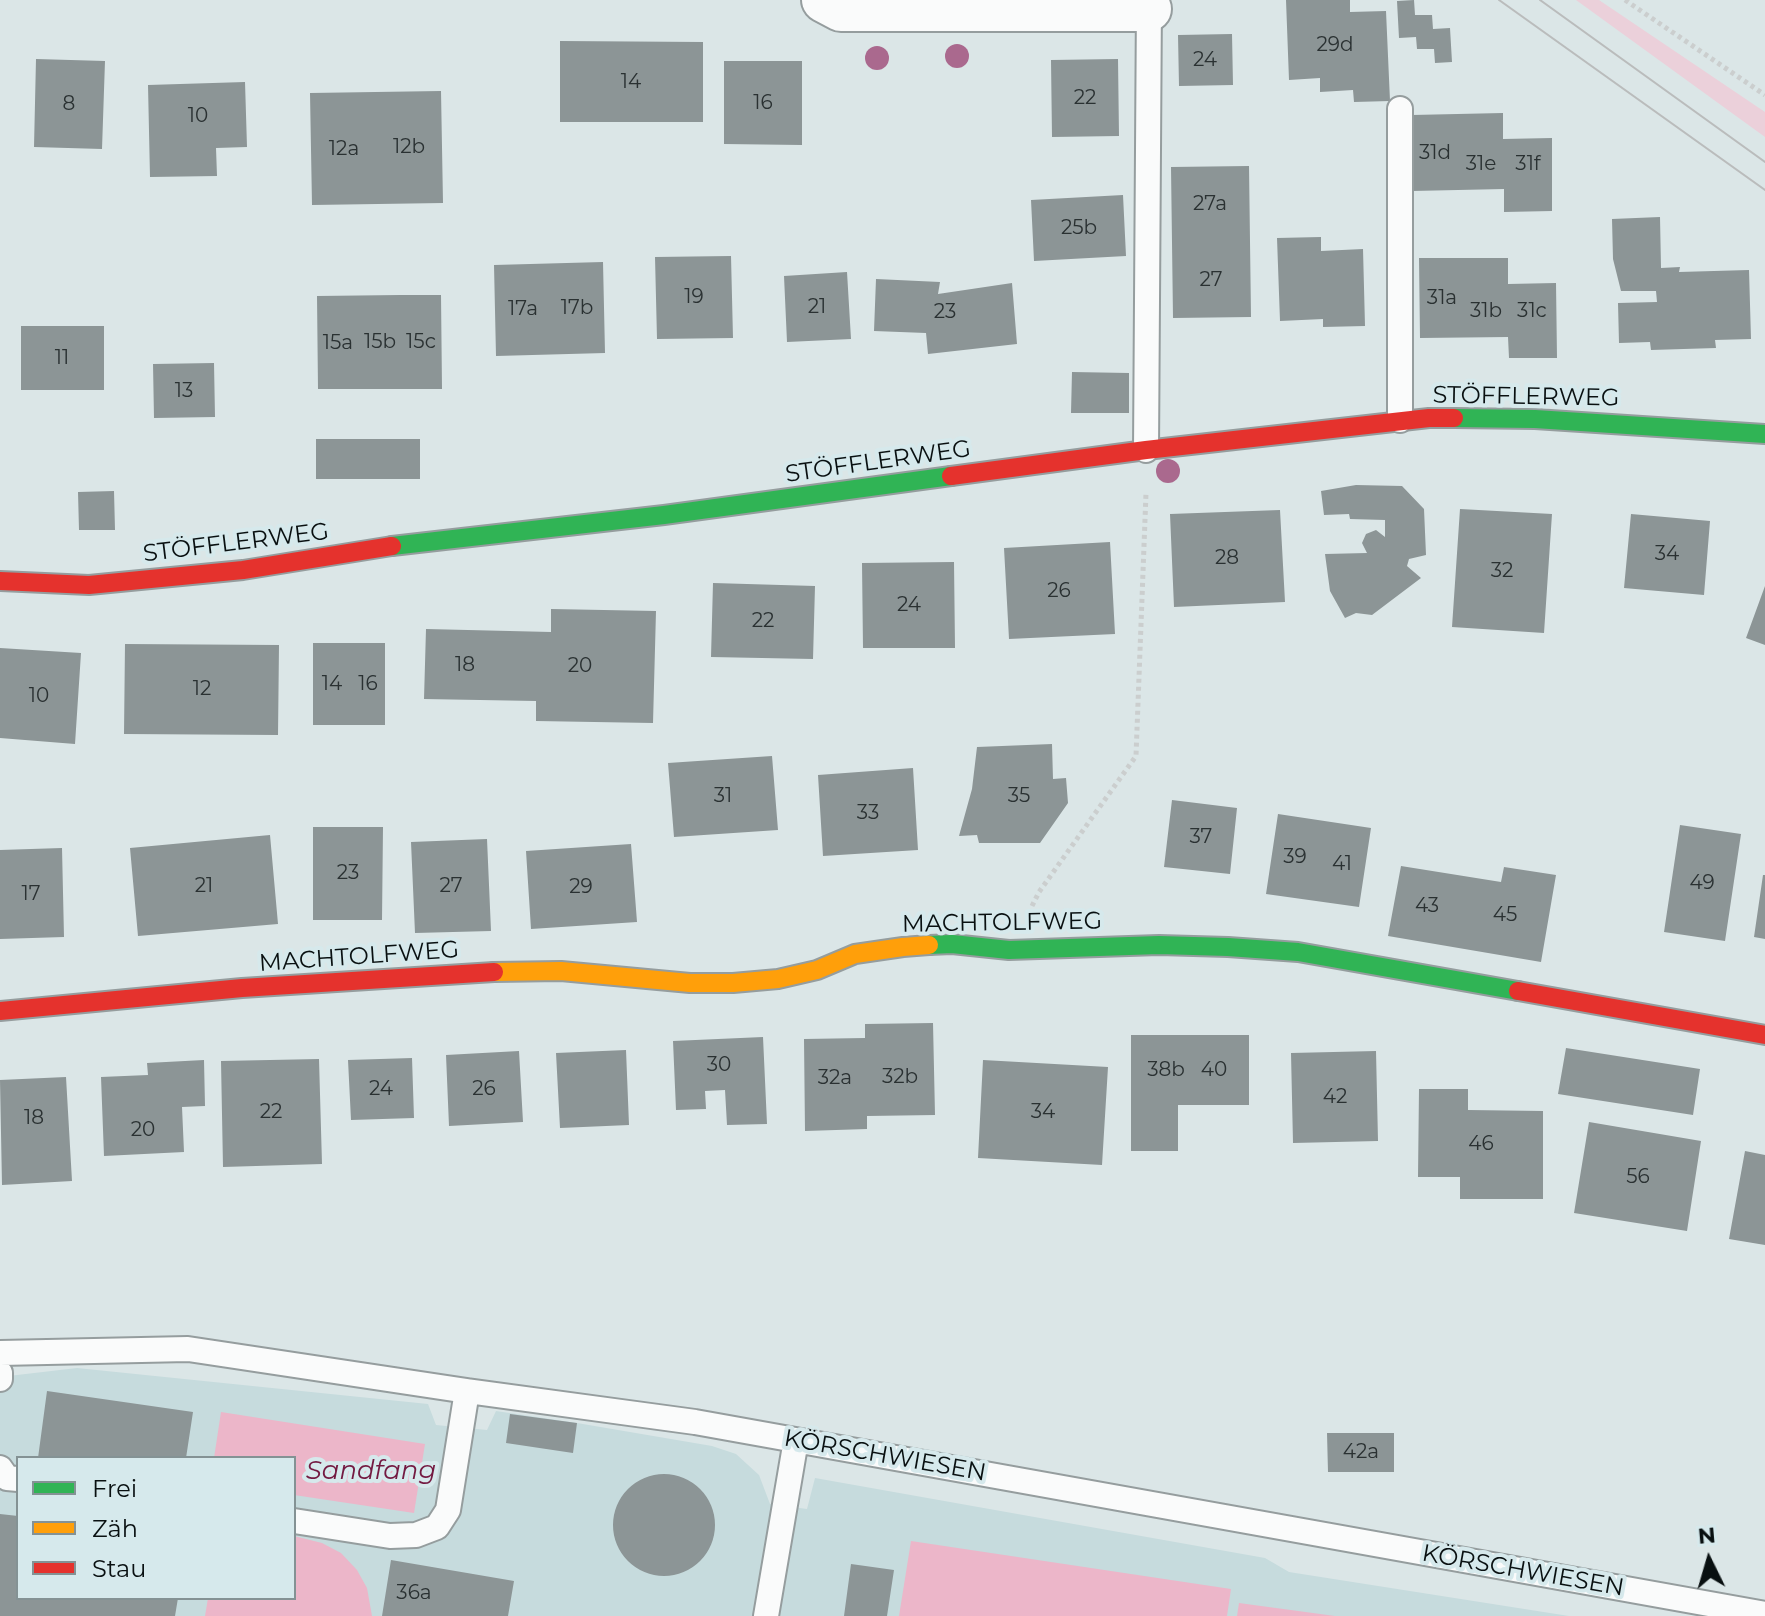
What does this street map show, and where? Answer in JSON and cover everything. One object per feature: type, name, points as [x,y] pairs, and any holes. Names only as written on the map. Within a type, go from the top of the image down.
[{"type":"street","points":[[824,0],[841,9],[996,10],[1149,4]]},
{"type":"street","name":"STÖFFLERWEG","points":[[0,581],[89,585],[243,570],[411,543],[664,515],[1146,450],[1400,420],[1535,419],[1765,434]]},
{"type":"street","name":"MACHTOLFWEG","points":[[0,1011],[242,988],[511,971],[561,971],[690,983],[733,983],[778,979],[817,970],[855,954],[903,947],[952,944],[1009,950],[1159,945],[1298,952],[1765,1035]]},
{"type":"lane","points":[[1146,450],[1149,4]]},
{"type":"lane","points":[[1400,109],[1400,420]]},
{"type":"lane","name":"KÖRSCHWIESEN","points":[[0,1353],[188,1349],[695,1422],[1765,1614]]},
{"type":"lane","points":[[296,1521],[390,1536],[416,1535],[437,1527],[448,1510],[467,1391]]},
{"type":"lane","points":[[766,1616],[796,1440]]},
{"type":"lane","points":[[0,1468],[7,1478],[16,1479]]},
{"type":"path","points":[[1625,0],[1765,95]]},
{"type":"path","points":[[1009,950],[1039,892],[1136,756],[1147,515],[1146,450]]},
{"type":"shaded area","points":[[1576,0],[1599,0],[1765,112],[1765,137]]},
{"type":"shaded area","points":[[77,1368],[428,1404],[436,1425],[487,1430],[496,1411],[577,1423],[712,1446],[736,1454],[759,1475],[770,1504],[807,1509],[815,1478],[1265,1558],[1289,1572],[1569,1616],[0,1616],[0,1377]]},
{"type":"water","name":"Sandfang","points":[[221,1412],[425,1444],[414,1513],[296,1495],[296,1456],[214,1456]]},
{"type":"water","points":[[296,1536],[322,1543],[341,1553],[357,1570],[367,1588],[372,1616],[205,1616],[208,1600],[296,1600]]},
{"type":"water","points":[[911,1541],[1231,1589],[1227,1616],[899,1616]]},
{"type":"water","points":[[1239,1603],[1335,1616],[1237,1616]]},
{"type":"building","points":[[1286,0],[1350,0],[1350,12],[1386,11],[1390,101],[1354,102],[1353,90],[1320,92],[1320,78],[1289,80]]},
{"type":"building","points":[[1414,0],[1415,15],[1432,15],[1433,29],[1450,28],[1452,62],[1435,63],[1434,49],[1417,49],[1416,37],[1399,38],[1397,1]]},
{"type":"building","points":[[1232,34],[1233,85],[1179,86],[1178,35]]},
{"type":"building","points":[[560,41],[703,42],[703,122],[560,122]]},
{"type":"building","points":[[36,59],[105,61],[102,149],[34,147]]},
{"type":"building","points":[[1118,59],[1119,136],[1052,137],[1051,60]]},
{"type":"building","points":[[724,61],[802,61],[802,145],[724,144]]},
{"type":"building","points":[[245,82],[247,147],[216,148],[217,176],[150,177],[148,85]]},
{"type":"building","points":[[441,91],[443,203],[312,205],[310,93]]},
{"type":"building","points":[[1503,113],[1503,139],[1552,138],[1552,211],[1504,212],[1504,189],[1412,191],[1412,115]]},
{"type":"building","points":[[1249,166],[1251,317],[1173,318],[1171,167]]},
{"type":"building","points":[[1123,195],[1126,256],[1034,261],[1031,200]]},
{"type":"building","points":[[1660,217],[1661,268],[1680,267],[1679,272],[1749,270],[1751,339],[1715,340],[1716,348],[1651,350],[1650,342],[1619,343],[1618,303],[1657,302],[1656,291],[1621,291],[1613,259],[1612,219]]},
{"type":"building","points":[[1321,237],[1321,251],[1363,249],[1365,326],[1323,327],[1323,319],[1280,321],[1277,238]]},
{"type":"building","points":[[731,256],[733,338],[657,339],[655,257]]},
{"type":"building","points":[[1419,258],[1508,258],[1508,284],[1556,283],[1557,358],[1509,358],[1508,337],[1420,338]]},
{"type":"building","points":[[603,262],[605,353],[496,356],[494,265]]},
{"type":"building","points":[[847,272],[851,339],[787,342],[784,276]]},
{"type":"building","points":[[876,279],[940,282],[938,294],[1012,283],[1017,344],[928,354],[926,333],[874,331]]},
{"type":"building","points":[[441,295],[442,389],[318,389],[317,296]]},
{"type":"building","points":[[21,326],[104,326],[104,390],[21,390]]},
{"type":"building","points":[[214,363],[215,417],[154,418],[153,364]]},
{"type":"building","points":[[1072,372],[1129,373],[1129,413],[1071,413]]},
{"type":"building","points":[[316,439],[420,439],[420,479],[316,479]]},
{"type":"building","points":[[1356,485],[1402,486],[1424,509],[1426,555],[1409,559],[1407,566],[1421,578],[1372,615],[1356,613],[1345,618],[1330,591],[1325,554],[1367,553],[1362,543],[1366,534],[1376,530],[1385,537],[1385,520],[1350,519],[1349,514],[1324,515],[1321,491]]},
{"type":"building","points":[[114,491],[115,530],[79,530],[78,492]]},
{"type":"building","points":[[1460,509],[1552,514],[1544,633],[1452,627]]},
{"type":"building","points":[[1280,510],[1285,602],[1174,607],[1170,514]]},
{"type":"building","points":[[1631,514],[1710,521],[1704,595],[1624,588]]},
{"type":"building","points":[[1110,542],[1115,634],[1009,639],[1004,548]]},
{"type":"building","points":[[954,562],[955,648],[863,648],[862,563]]},
{"type":"building","points":[[713,583],[815,586],[813,659],[711,657]]},
{"type":"building","points":[[1765,586],[1765,645],[1746,638]]},
{"type":"building","points":[[551,609],[656,611],[653,723],[536,721],[536,701],[424,699],[426,629],[551,632]]},
{"type":"building","points":[[313,643],[385,643],[385,725],[313,725]]},
{"type":"building","points":[[125,644],[279,645],[278,735],[124,734]]},
{"type":"building","points":[[0,648],[81,653],[75,744],[0,738]]},
{"type":"building","points":[[1052,744],[1053,779],[1066,778],[1068,803],[1040,843],[979,843],[977,835],[959,836],[972,789],[977,747]]},
{"type":"building","points":[[772,756],[778,830],[674,837],[668,763]]},
{"type":"building","points":[[913,768],[918,850],[823,856],[818,775]]},
{"type":"building","points":[[1172,800],[1237,808],[1230,874],[1164,867]]},
{"type":"building","points":[[1278,814],[1371,828],[1359,907],[1266,894]]},
{"type":"building","points":[[1680,825],[1741,834],[1725,941],[1664,932]]},
{"type":"building","points":[[313,827],[383,827],[382,920],[313,920]]},
{"type":"building","points":[[270,835],[278,924],[138,936],[130,848]]},
{"type":"building","points":[[487,839],[491,931],[415,933],[411,842]]},
{"type":"building","points":[[631,844],[637,922],[531,929],[526,851]]},
{"type":"building","points":[[62,848],[64,937],[0,939],[0,850]]},
{"type":"building","points":[[1401,866],[1501,882],[1504,867],[1556,875],[1541,962],[1388,936]]},
{"type":"building","points":[[1765,875],[1765,939],[1754,937]]},
{"type":"building","points":[[933,1023],[935,1115],[867,1116],[867,1129],[805,1131],[804,1039],[865,1038],[865,1024]]},
{"type":"building","points":[[1131,1035],[1249,1035],[1249,1105],[1178,1105],[1178,1151],[1131,1151]]},
{"type":"building","points":[[763,1037],[767,1124],[727,1125],[725,1090],[705,1091],[706,1109],[676,1110],[673,1041]]},
{"type":"building","points":[[1566,1048],[1700,1069],[1693,1115],[1558,1094]]},
{"type":"building","points":[[626,1050],[629,1125],[560,1128],[556,1053]]},
{"type":"building","points":[[519,1051],[523,1122],[449,1126],[446,1055]]},
{"type":"building","points":[[1376,1051],[1378,1141],[1293,1143],[1291,1053]]},
{"type":"building","points":[[412,1058],[414,1118],[351,1120],[348,1060]]},
{"type":"building","points":[[319,1059],[322,1164],[223,1167],[221,1061]]},
{"type":"building","points":[[204,1060],[205,1106],[182,1107],[184,1152],[104,1156],[101,1077],[148,1075],[147,1063]]},
{"type":"building","points":[[983,1060],[1108,1067],[1102,1165],[978,1158]]},
{"type":"building","points":[[66,1077],[72,1181],[2,1185],[0,1080]]},
{"type":"building","points":[[1419,1089],[1468,1089],[1468,1110],[1543,1111],[1543,1199],[1460,1199],[1460,1177],[1418,1177]]},
{"type":"building","points":[[1589,1122],[1701,1141],[1687,1231],[1574,1213]]},
{"type":"building","points":[[1745,1151],[1765,1155],[1765,1245],[1729,1239]]},
{"type":"building","points":[[47,1391],[193,1412],[186,1456],[38,1456]]},
{"type":"building","points":[[510,1414],[577,1423],[573,1453],[506,1443]]},
{"type":"building","points":[[1327,1433],[1394,1433],[1394,1472],[1328,1472]]},
{"type":"building","points":[[664,1474],[683,1478],[700,1489],[711,1506],[715,1525],[711,1544],[700,1561],[683,1572],[664,1576],[645,1572],[628,1561],[617,1544],[613,1525],[617,1506],[628,1489],[645,1478]]},
{"type":"building","points":[[0,1514],[16,1516],[16,1600],[178,1600],[175,1616],[0,1616]]},
{"type":"building","points":[[391,1560],[514,1581],[508,1616],[382,1616]]},
{"type":"building","points":[[851,1564],[894,1570],[887,1616],[844,1616]]},
{"type":"tram line","points":[[1499,0],[1765,190]]},
{"type":"tram line","points":[[1540,0],[1765,162]]},
{"type":"traffic: fast","points":[[1454,418],[1535,419],[1765,434]]},
{"type":"traffic: fast","points":[[392,546],[664,515],[951,476]]},
{"type":"traffic: fast","points":[[929,945],[952,944],[1009,950],[1159,945],[1298,952],[1518,991]]},
{"type":"traffic: slow","points":[[494,972],[561,971],[690,983],[733,983],[778,979],[817,970],[855,954],[929,945]]},
{"type":"traffic: jam","points":[[951,476],[1146,450],[1429,418],[1454,418]]},
{"type":"traffic: jam","points":[[0,581],[89,585],[243,570],[392,546]]},
{"type":"traffic: jam","points":[[0,1011],[242,988],[494,972]]},
{"type":"traffic: jam","points":[[1518,991],[1765,1035]]}]
